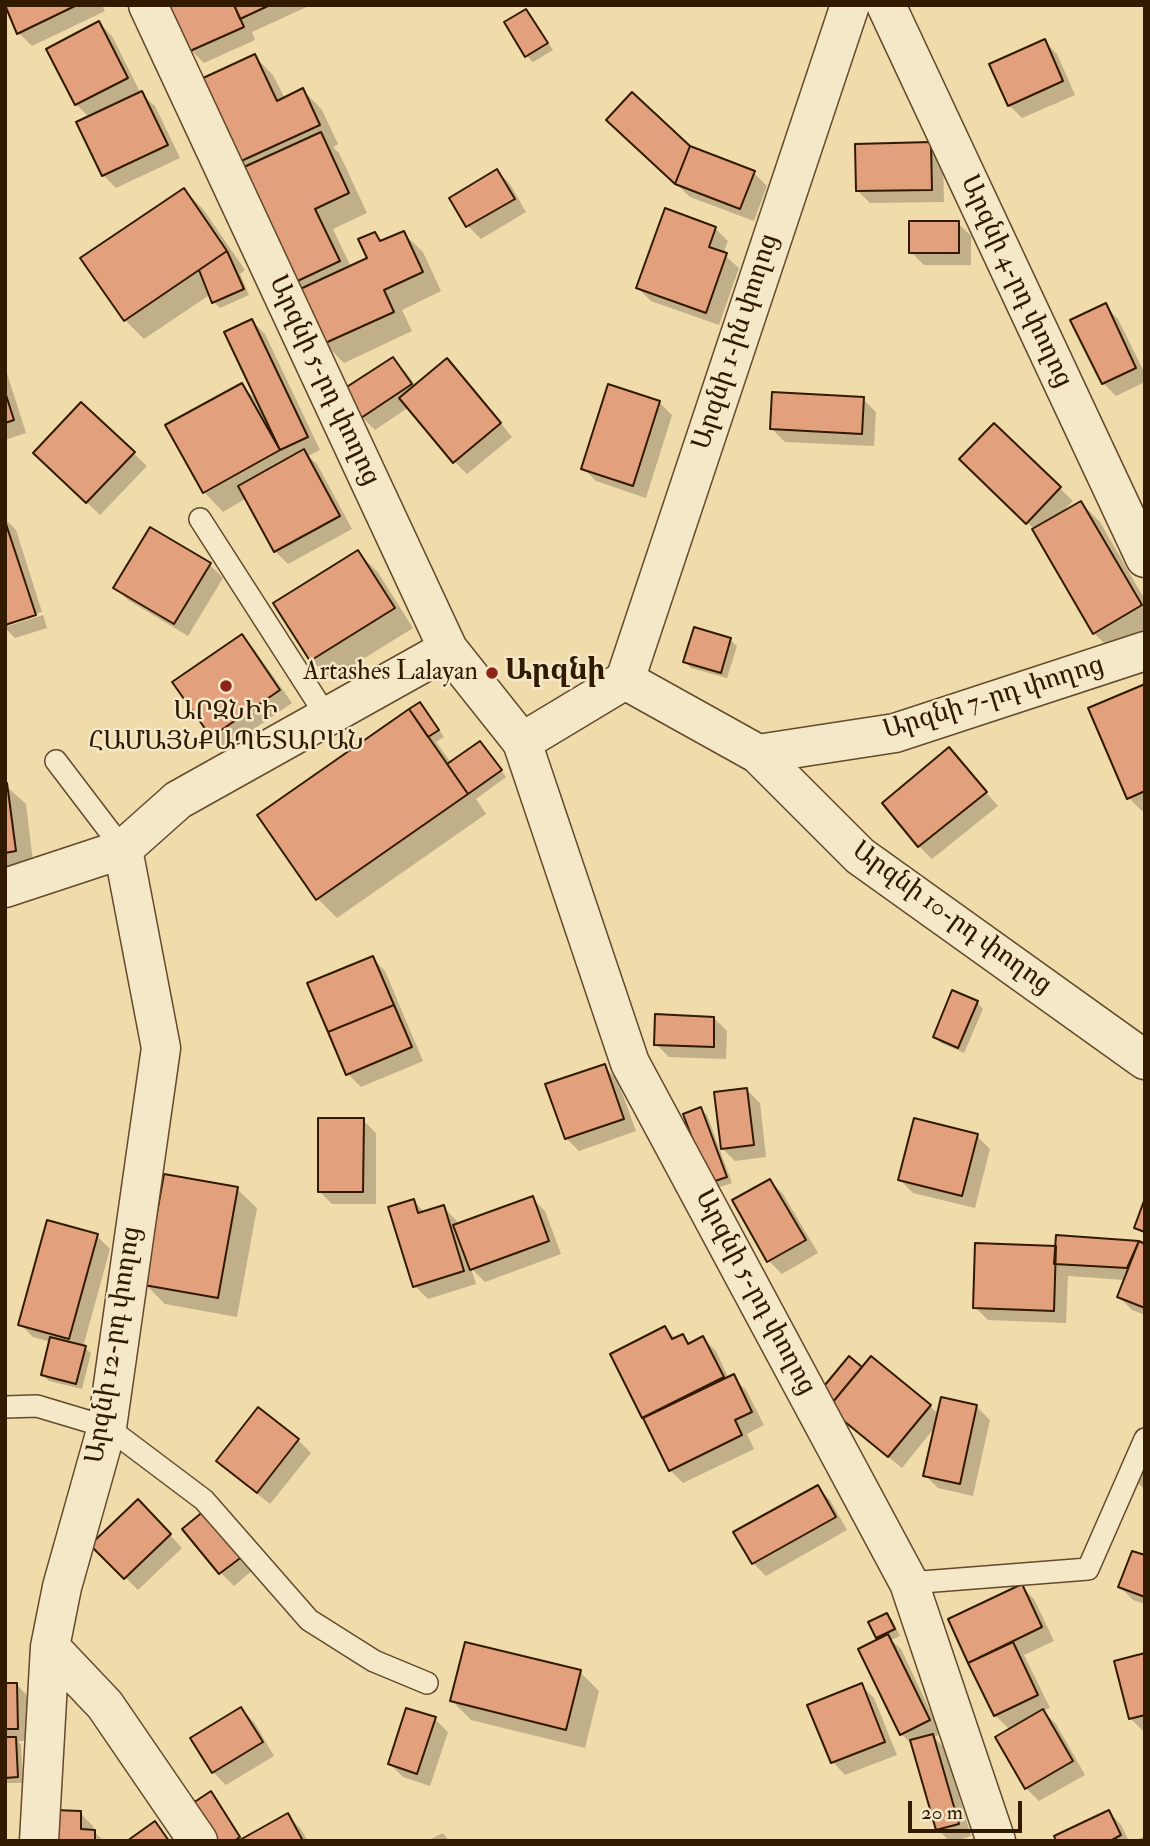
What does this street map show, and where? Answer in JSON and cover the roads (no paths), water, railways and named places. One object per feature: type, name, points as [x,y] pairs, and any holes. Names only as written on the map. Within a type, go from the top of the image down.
[{"type":"street","name":"Արզնի 5-րդ փողոց","points":[[148,5],[448,649],[522,742],[630,1063],[909,1583],[996,1841]]},
{"type":"street","name":"Արզնի 1-ին փողոց","points":[[625,680],[849,5]]},
{"type":"street","name":"Արզնի 4-րդ փողոց","points":[[886,5],[1145,558]]},
{"type":"street","points":[[5,888],[123,849],[178,800],[448,649]]},
{"type":"street","name":"Արզնի 7-րդ փողոց","points":[[758,754],[895,733],[1145,651]]},
{"type":"street","points":[[522,742],[625,680]]},
{"type":"street","name":"Արզնի 10-րդ փողոց","points":[[625,680],[758,754],[860,856],[1145,1060]]},
{"type":"street","name":"Արզնի 12-րդ փողոց","points":[[39,1841],[50,1647],[62,1587],[107,1427],[161,1048],[123,849]]},
{"type":"street","points":[[50,1647],[105,1705],[198,1841]]},
{"type":"lane","points":[[200,519],[327,717]]},
{"type":"lane","points":[[56,761],[123,849]]},
{"type":"lane","points":[[5,1407],[37,1406],[107,1427],[204,1500],[309,1620],[374,1661],[428,1683]]},
{"type":"lane","points":[[909,1583],[1088,1569],[1145,1439]]},
{"type":"place","name":"Artashes Lalayan","points":[[492,673]]},
{"type":"place","name":"ԱՐԶՆԻԻ ՀԱՄԱՅՆՔԱՊԵՏԱՐԱՆ","points":[[226,686]]},
{"type":"district","name":"Արզնի","points":[[555,673]]}]
